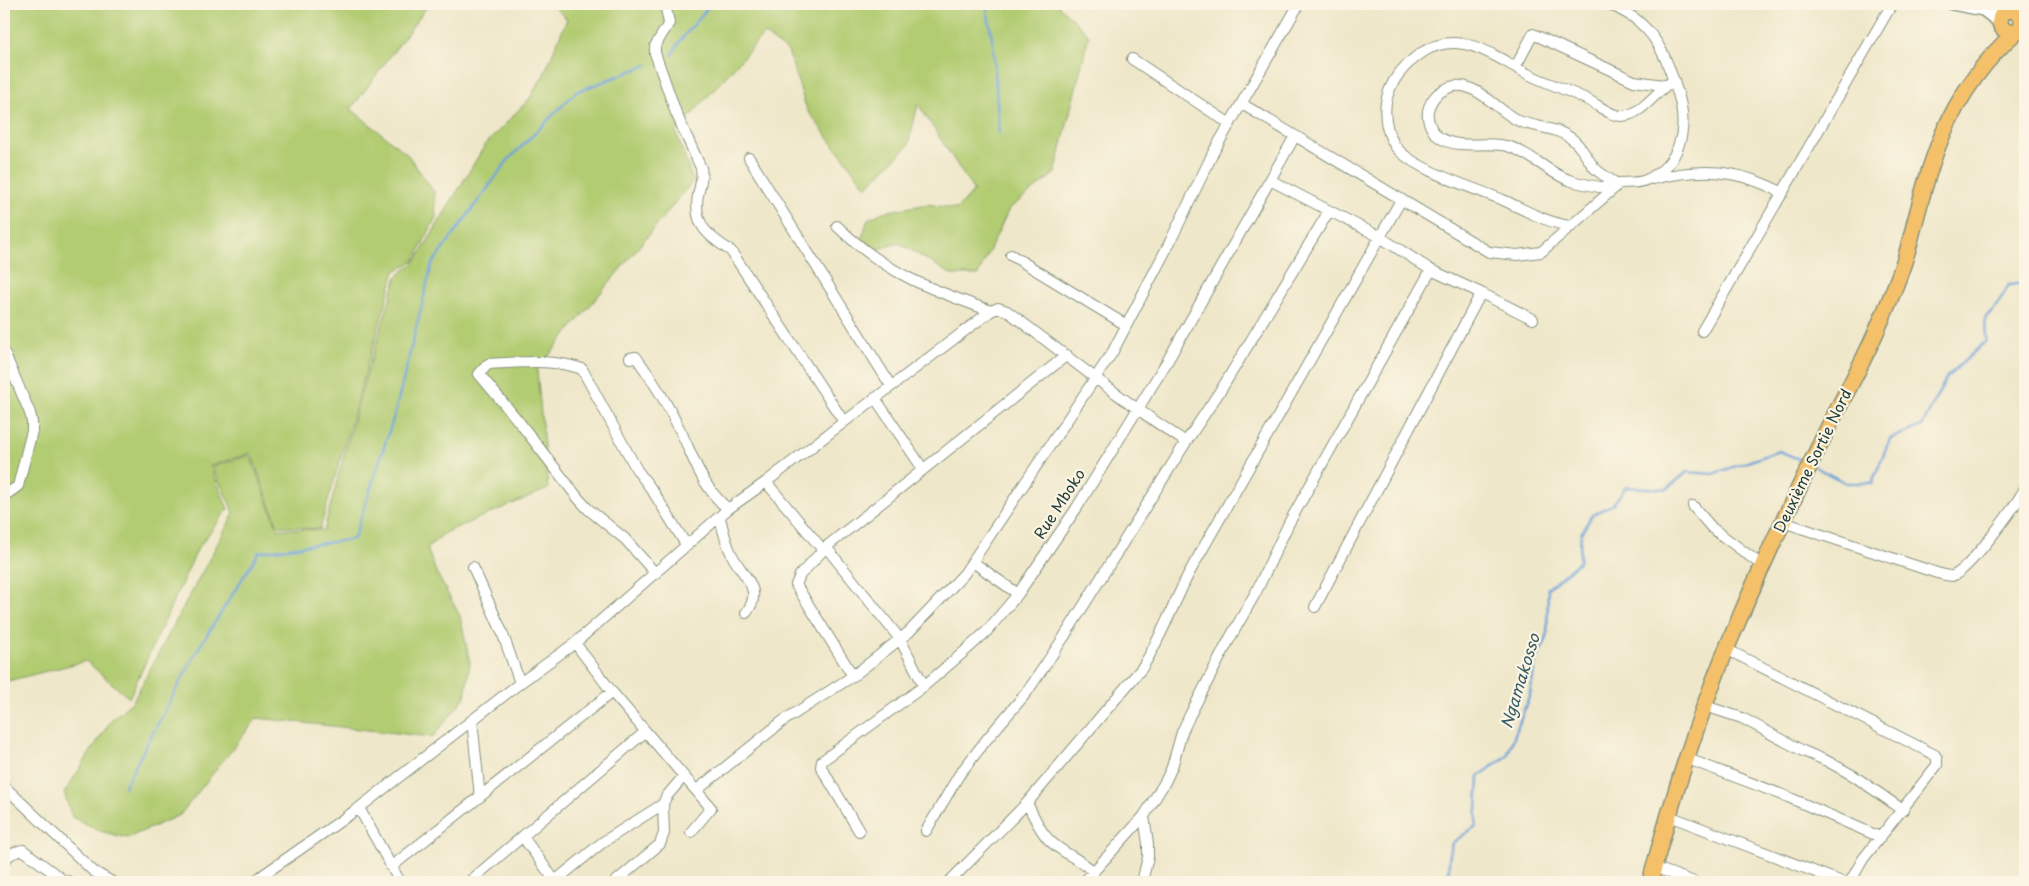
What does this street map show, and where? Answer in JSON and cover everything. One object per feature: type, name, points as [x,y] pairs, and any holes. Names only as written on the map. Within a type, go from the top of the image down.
[{"type":"main road","points":[[2009,15],[2006,31],[2021,27]]},
{"type":"main road","name":"Deuxième Sortie Nord","points":[[1996,50],[2009,15]]},
{"type":"main road","name":"Deuxième Sortie Nord","points":[[1650,882],[1669,816],[1726,649],[1783,522],[1872,341],[1891,297],[1907,252],[1932,162],[1941,137],[1966,91],[1996,50],[2021,27]]},
{"type":"street","points":[[665,4],[669,22],[655,46],[655,53],[676,113],[701,168],[702,176],[698,198],[699,220],[704,230],[712,239],[731,251],[844,422]]},
{"type":"street","points":[[697,790],[782,721],[854,676],[900,639],[947,594],[973,562],[1097,378],[1126,326],[1230,124],[1299,4]]},
{"type":"street","points":[[1609,4],[1638,21],[1653,36],[1666,59],[1669,83],[1682,109],[1683,129],[1680,144],[1671,160],[1662,170],[1645,180]]},
{"type":"street","points":[[1702,331],[1892,4]]},
{"type":"street","points":[[1952,4],[2009,15]]},
{"type":"street","points":[[1516,66],[1533,34],[1634,81],[1669,83]]},
{"type":"street","points":[[1570,226],[1557,224],[1538,217],[1424,166],[1402,153],[1396,146],[1388,129],[1386,106],[1388,93],[1393,82],[1408,64],[1426,50],[1442,45],[1459,44],[1484,48],[1528,74],[1588,100],[1608,112],[1621,116],[1630,114],[1642,107],[1669,83]]},
{"type":"street","points":[[1132,59],[1230,124]]},
{"type":"street","points":[[1617,183],[1594,168],[1586,153],[1572,139],[1557,130],[1534,126],[1514,118],[1477,92],[1465,86],[1448,87],[1440,92],[1429,107],[1428,122],[1443,140],[1508,146],[1522,152],[1559,176],[1577,182],[1586,182],[1603,187],[1678,173],[1721,171],[1739,174],[1783,193]]},
{"type":"street","points":[[1242,104],[1489,252],[1517,255],[1541,252],[1617,183]]},
{"type":"street","name":"Rue Mboko","points":[[859,831],[823,771],[821,764],[924,686],[987,631],[1018,594],[1076,509],[1138,411],[1295,136]]},
{"type":"street","points":[[750,158],[891,386]]},
{"type":"street","points":[[1586,182],[1594,168]]},
{"type":"street","points":[[1270,180],[1380,237],[1431,270],[1481,292],[1533,319]]},
{"type":"street","points":[[949,882],[1027,804],[1142,668],[1156,647],[1174,602],[1400,200]]},
{"type":"street","points":[[926,831],[959,775],[986,739],[1028,692],[1224,385],[1329,211]]},
{"type":"street","points":[[837,226],[860,247],[903,277],[991,311]]},
{"type":"street","points":[[1011,256],[1126,326]]},
{"type":"street","points":[[1084,882],[1144,816],[1172,767],[1182,732],[1190,715],[1256,592],[1289,523],[1431,270]]},
{"type":"street","points":[[1315,607],[1481,292]]},
{"type":"street","points":[[253,882],[359,808],[520,683],[575,643],[728,509],[991,311],[998,308],[1007,312],[1097,378],[1138,411],[1186,442]]},
{"type":"street","points":[[4,352],[30,413],[32,430],[18,486],[4,496]]},
{"type":"street","points":[[854,676],[796,585],[800,575],[825,549],[1067,356]]},
{"type":"street","points":[[630,358],[636,357],[644,369],[678,427],[705,484],[714,497],[728,509]]},
{"type":"street","points":[[656,574],[625,539],[588,509],[578,498],[520,422],[479,374],[488,364],[551,362],[566,363],[582,369],[632,462],[687,546]]},
{"type":"street","points":[[876,398],[923,469]]},
{"type":"street","points":[[766,482],[900,639],[924,686]]},
{"type":"street","points":[[1783,522],[1936,573],[1951,576],[1960,571],[1975,555],[2017,503],[2025,488]]},
{"type":"street","points":[[1693,506],[1712,528],[1763,566]]},
{"type":"street","points":[[720,518],[730,551],[753,590],[752,605],[746,613]]},
{"type":"street","points":[[973,562],[1018,594]]},
{"type":"street","points":[[473,567],[502,632],[520,683]]},
{"type":"street","points":[[575,643],[612,692],[711,808],[691,832]]},
{"type":"street","points":[[1726,649],[1935,755],[1937,765],[1880,837],[1850,882]]},
{"type":"street","points":[[391,867],[612,692]]},
{"type":"street","points":[[1705,706],[1736,715],[1803,751],[1827,761],[1854,776],[1903,810]]},
{"type":"street","points":[[472,720],[480,797]]},
{"type":"street","points":[[469,882],[645,732]]},
{"type":"street","points":[[1688,758],[1788,797],[1880,837]]},
{"type":"street","points":[[615,882],[662,842],[664,833],[663,804],[666,797],[684,776]]},
{"type":"street","points":[[4,786],[93,871],[112,882]]},
{"type":"street","points":[[523,837],[555,881],[603,842],[663,804]]},
{"type":"street","points":[[1027,804],[1050,840],[1065,852],[1083,861],[1094,872]]},
{"type":"street","points":[[359,808],[400,882]]},
{"type":"street","points":[[1142,882],[1148,857],[1144,816]]},
{"type":"street","points":[[1669,816],[1842,882]]},
{"type":"street","points":[[4,862],[7,856],[23,850],[63,880],[71,882]]},
{"type":"street","points":[[1654,867],[1694,882]]},
{"type":"green space","points":[[4,4],[429,4],[351,109],[408,155],[434,192],[436,217],[414,261],[395,271],[320,529],[278,526],[251,453],[210,466],[228,509],[198,548],[129,698],[86,661],[4,682]]},
{"type":"green space","points":[[551,4],[1057,4],[1089,35],[1055,173],[1009,209],[978,275],[952,275],[899,243],[875,250],[862,238],[868,219],[883,212],[928,204],[957,209],[974,191],[918,104],[908,146],[866,187],[807,110],[788,51],[764,34],[676,132],[693,181],[537,370],[548,489],[446,532],[427,548],[436,572],[460,616],[470,662],[465,697],[433,737],[257,718],[180,815],[127,838],[100,831],[72,817],[64,793],[112,719],[133,701],[234,513],[212,467],[250,455],[278,529],[324,530],[358,403],[397,276],[415,262],[485,145],[530,98],[544,74],[567,19]]},
{"type":"waterway","points":[[672,55],[679,42],[711,4]]},
{"type":"waterway","points":[[986,4],[993,43],[999,133]]},
{"type":"waterway","points":[[124,787],[197,651],[259,552],[354,539],[395,413],[432,264],[508,160],[576,92],[647,65]]},
{"type":"waterway","name":"Ngamakosso","points":[[1815,467],[1846,483],[1872,483],[1890,439],[1922,426],[1947,377],[1986,341],[1985,318],[1995,308],[2009,285],[2025,283]]},
{"type":"waterway","name":"Ngamakosso","points":[[1449,882],[1449,860],[1452,843],[1476,826],[1479,776],[1507,756],[1530,694],[1535,663],[1547,638],[1548,588],[1579,562],[1581,534],[1592,515],[1613,504],[1626,487],[1667,489],[1687,472],[1713,474],[1779,451],[1806,462]]}]
